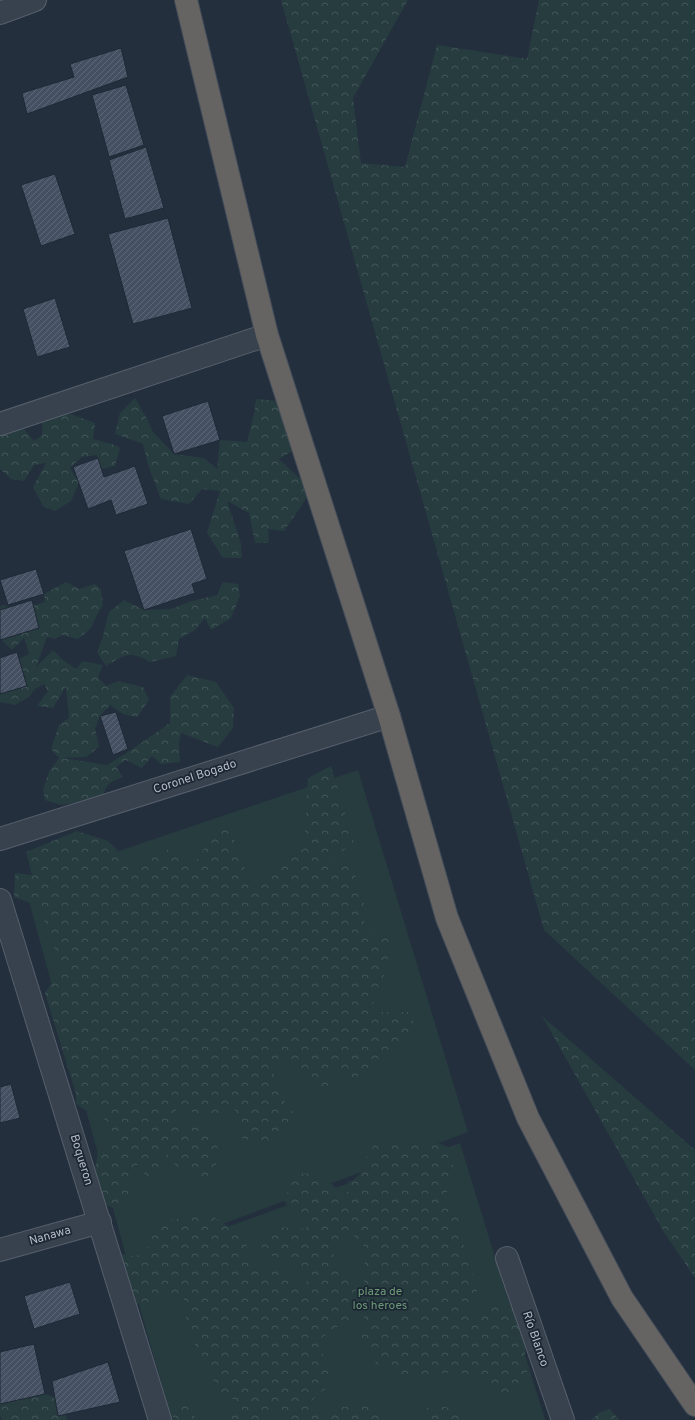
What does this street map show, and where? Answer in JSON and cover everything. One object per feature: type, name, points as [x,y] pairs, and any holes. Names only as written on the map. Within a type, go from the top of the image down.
[{"type":"highway","points":[[186,0],[267,335],[389,716],[448,918],[528,1118],[622,1298],[695,1405]]},
{"type":"street","points":[[0,12],[35,0]]},
{"type":"street","points":[[0,424],[267,335]]},
{"type":"street","name":"Coronel Bogado","points":[[0,839],[389,716]]},
{"type":"street","name":"Boqueron","points":[[0,900],[160,1420]]},
{"type":"street","name":"Nanawa","points":[[0,1250],[100,1222]]},
{"type":"street","name":"Río Blanco","points":[[507,1258],[563,1420]]},
{"type":"green space","points":[[281,0],[408,0],[353,98],[361,163],[405,167],[437,45],[527,59],[539,0],[695,0],[695,1070],[544,930]]},
{"type":"green space","points":[[135,398],[153,432],[174,454],[204,458],[217,469],[220,440],[247,442],[256,399],[288,402],[296,449],[279,459],[312,490],[284,531],[268,529],[269,543],[255,543],[249,513],[227,501],[241,544],[242,558],[223,558],[207,533],[220,491],[202,489],[189,504],[161,499],[149,468],[143,444],[115,434],[120,413]]},
{"type":"green space","points":[[71,414],[95,423],[93,439],[112,444],[120,448],[115,466],[102,469],[97,455],[82,457],[70,468],[79,483],[71,501],[55,511],[43,506],[33,487],[46,463],[34,465],[24,481],[11,479],[0,469],[0,434],[2,432],[24,429],[34,441],[42,435],[42,418]]},
{"type":"green space","points":[[66,582],[79,589],[95,584],[101,589],[103,604],[90,629],[78,639],[62,635],[55,639],[47,637],[36,667],[53,650],[63,660],[76,669],[83,661],[103,665],[98,677],[106,686],[118,681],[143,687],[149,700],[137,717],[123,714],[110,705],[100,716],[95,728],[99,747],[86,757],[62,758],[107,765],[131,750],[170,723],[170,697],[187,675],[216,682],[234,708],[233,728],[218,747],[181,733],[179,743],[180,762],[161,764],[152,756],[142,768],[126,760],[116,767],[123,777],[109,784],[102,799],[61,805],[45,800],[43,790],[49,772],[59,758],[51,749],[59,725],[69,718],[66,686],[53,708],[37,706],[48,691],[44,684],[35,689],[29,697],[15,705],[0,702],[0,662],[14,661],[29,654],[24,638],[12,650],[0,639],[0,607],[3,605],[19,610],[45,602],[44,594]]},
{"type":"green space","points":[[223,582],[238,584],[240,596],[231,618],[211,630],[205,618],[195,630],[179,639],[176,656],[150,662],[137,656],[127,655],[106,666],[97,652],[109,612],[124,600],[144,610],[171,609],[192,601],[217,595]]},
{"type":"green space","points":[[331,766],[354,842],[327,863],[350,865],[364,893],[364,932],[393,934],[380,993],[367,1012],[410,1012],[417,1033],[389,1050],[350,1083],[335,1063],[325,1069],[333,1098],[310,1083],[279,1058],[271,1084],[294,1113],[274,1145],[241,1138],[233,1100],[220,1120],[175,1107],[180,1122],[212,1133],[221,1157],[216,1162],[217,1169],[203,1179],[195,1181],[189,1175],[188,1168],[187,1170],[183,1171],[169,1160],[162,1148],[160,1155],[161,1168],[159,1174],[147,1178],[141,1163],[131,1168],[133,1175],[130,1186],[136,1188],[138,1196],[118,1210],[106,1205],[95,1208],[91,1183],[98,1150],[109,1144],[108,1128],[105,1119],[96,1105],[86,1110],[76,1104],[76,1094],[45,993],[61,968],[39,906],[14,897],[15,873],[32,875],[26,852],[77,831],[108,841],[135,868],[176,845],[190,871],[207,844],[214,827],[235,832],[234,850],[254,884],[271,879],[275,864],[304,849],[308,778]]},
{"type":"green space","points":[[358,770],[468,1132],[127,1260],[24,883]]},
{"type":"green space","points":[[542,1016],[695,1150],[695,1278],[665,1234]]},
{"type":"green space","name":"plaza de los heroes","points":[[411,1140],[429,1140],[452,1148],[453,1167],[447,1185],[447,1203],[459,1216],[463,1234],[464,1251],[470,1270],[479,1285],[472,1303],[454,1300],[463,1314],[514,1302],[526,1334],[525,1354],[527,1372],[521,1391],[503,1393],[472,1375],[452,1372],[413,1378],[395,1376],[380,1367],[367,1353],[361,1335],[367,1301],[364,1281],[364,1246],[352,1234],[335,1243],[333,1261],[347,1271],[356,1286],[357,1304],[351,1322],[334,1328],[319,1340],[324,1359],[334,1372],[325,1389],[310,1402],[324,1412],[342,1407],[378,1405],[380,1420],[281,1420],[279,1413],[262,1415],[260,1420],[228,1420],[228,1416],[237,1400],[220,1396],[205,1360],[195,1345],[191,1328],[183,1311],[184,1294],[165,1295],[148,1303],[130,1305],[114,1258],[122,1254],[130,1256],[139,1255],[146,1250],[151,1242],[151,1231],[155,1223],[174,1220],[199,1212],[207,1213],[238,1233],[244,1239],[255,1266],[262,1271],[279,1270],[298,1291],[306,1287],[307,1282],[300,1266],[293,1260],[272,1256],[263,1251],[261,1242],[262,1233],[268,1230],[279,1228],[307,1229],[305,1219],[288,1208],[284,1200],[296,1175],[317,1175],[328,1181],[344,1195],[348,1191],[348,1182],[360,1173],[376,1144],[381,1141],[388,1141],[406,1146]]},
{"type":"green space","name":"plaza de los heroes","points":[[460,1143],[545,1420],[172,1420],[127,1263]]},
{"type":"green space","points":[[37,1393],[49,1395],[58,1400],[64,1408],[67,1420],[2,1420],[0,1415],[0,1404]]},
{"type":"green space","points":[[189,1402],[196,1420],[174,1420],[171,1408]]},
{"type":"green space","points":[[429,1404],[446,1407],[461,1417],[461,1420],[421,1420]]},
{"type":"green space","points":[[610,1409],[619,1420],[591,1420],[599,1413]]},
{"type":"building","points":[[121,48],[128,77],[27,114],[22,93],[74,77],[70,64]]},
{"type":"building","points":[[126,85],[144,145],[109,157],[92,95]]},
{"type":"building","points":[[146,147],[164,208],[125,219],[109,160]]},
{"type":"building","points":[[55,174],[75,234],[41,246],[21,185]]},
{"type":"building","points":[[168,218],[192,308],[133,324],[108,234]]},
{"type":"building","points":[[55,298],[70,347],[37,357],[23,309]]},
{"type":"building","points":[[208,401],[220,440],[174,454],[162,416]]},
{"type":"building","points":[[98,458],[104,477],[135,466],[148,504],[116,515],[111,500],[88,509],[73,467]]},
{"type":"building","points":[[191,529],[207,579],[192,584],[195,593],[144,610],[124,551]]},
{"type":"building","points":[[36,569],[44,594],[8,605],[0,580]]},
{"type":"building","points":[[32,600],[39,628],[0,640],[0,610]]},
{"type":"building","points":[[17,652],[27,686],[0,694],[0,658]]},
{"type":"building","points":[[116,712],[128,749],[113,755],[100,716]]},
{"type":"building","points":[[11,1084],[20,1118],[0,1123],[0,1087]]},
{"type":"building","points":[[70,1282],[80,1314],[34,1329],[24,1296]]},
{"type":"building","points":[[34,1344],[45,1394],[0,1404],[0,1352]]},
{"type":"building","points":[[108,1362],[120,1402],[58,1416],[52,1381]]}]
